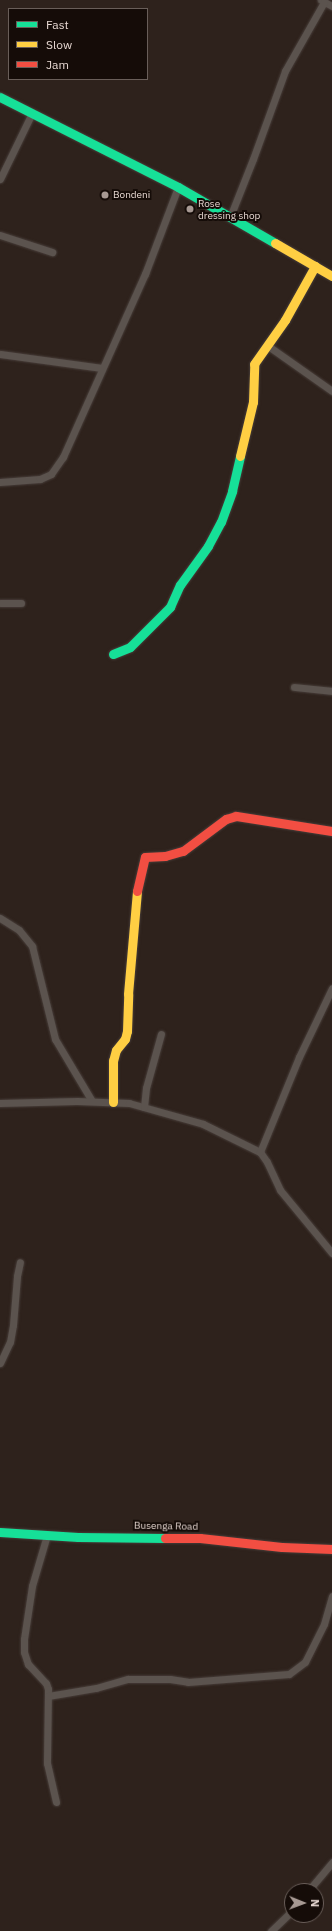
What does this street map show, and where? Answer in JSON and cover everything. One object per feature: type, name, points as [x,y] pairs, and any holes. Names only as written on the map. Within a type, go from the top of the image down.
[{"type":"street","points":[[230,217],[285,71],[322,1],[332,6]]},
{"type":"street","points":[[0,98],[178,187],[332,276]]},
{"type":"street","points":[[0,179],[32,113]]},
{"type":"street","points":[[0,482],[40,479],[51,474],[63,457],[145,274],[178,187]]},
{"type":"street","points":[[0,235],[52,252]]},
{"type":"street","points":[[113,654],[130,647],[170,607],[180,585],[215,534],[232,491],[247,430],[254,389],[254,364],[285,320],[315,266]]},
{"type":"street","points":[[268,346],[332,391]]},
{"type":"street","points":[[0,354],[102,368]]},
{"type":"street","points":[[0,603],[20,603]]},
{"type":"street","points":[[294,687],[332,691]]},
{"type":"street","points":[[113,1102],[113,1061],[116,1050],[125,1039],[127,1031],[128,994],[136,888],[145,858],[165,856],[183,851],[226,819],[236,816],[332,831]]},
{"type":"street","points":[[0,918],[19,930],[32,946],[55,1039],[92,1101]]},
{"type":"street","points":[[260,1152],[291,1075],[332,988]]},
{"type":"street","points":[[144,1107],[146,1088],[161,1034]]},
{"type":"street","points":[[0,1103],[113,1102],[144,1107],[203,1124],[260,1152],[267,1162],[280,1190],[332,1253]]},
{"type":"street","points":[[0,1363],[10,1342],[13,1326],[17,1276],[20,1262]]},
{"type":"street","name":"Busenga Road","points":[[0,1532],[78,1538],[200,1538],[282,1547],[332,1548]]},
{"type":"street","points":[[47,1535],[32,1586],[24,1652],[28,1664],[46,1683],[48,1696],[47,1763],[56,1802]]},
{"type":"street","points":[[48,1696],[96,1688],[128,1679],[170,1679],[188,1682],[289,1674],[305,1662],[324,1624],[332,1596]]},
{"type":"street","points":[[315,1883],[332,1862]]},
{"type":"street","points":[[271,1931],[284,1919]]},
{"type":"traffic: fast","points":[[0,97],[178,187],[275,243]]},
{"type":"traffic: fast","points":[[113,654],[130,647],[170,607],[180,585],[208,546],[221,522],[232,491],[240,456]]},
{"type":"traffic: fast","points":[[0,1532],[78,1537],[165,1538]]},
{"type":"traffic: slow","points":[[275,243],[332,276]]},
{"type":"traffic: slow","points":[[240,456],[253,402],[254,364],[285,320],[315,266]]},
{"type":"traffic: slow","points":[[113,1102],[113,1061],[116,1050],[125,1039],[127,1031],[128,994],[137,891]]},
{"type":"traffic: jam","points":[[137,891],[145,857],[165,856],[183,851],[226,819],[236,816],[332,831]]},
{"type":"traffic: jam","points":[[165,1538],[200,1538],[282,1547],[332,1549]]},
{"type":"place","name":"Bondeni","points":[[105,195]]},
{"type":"place","name":"Rose dressing shop","points":[[190,209]]}]
